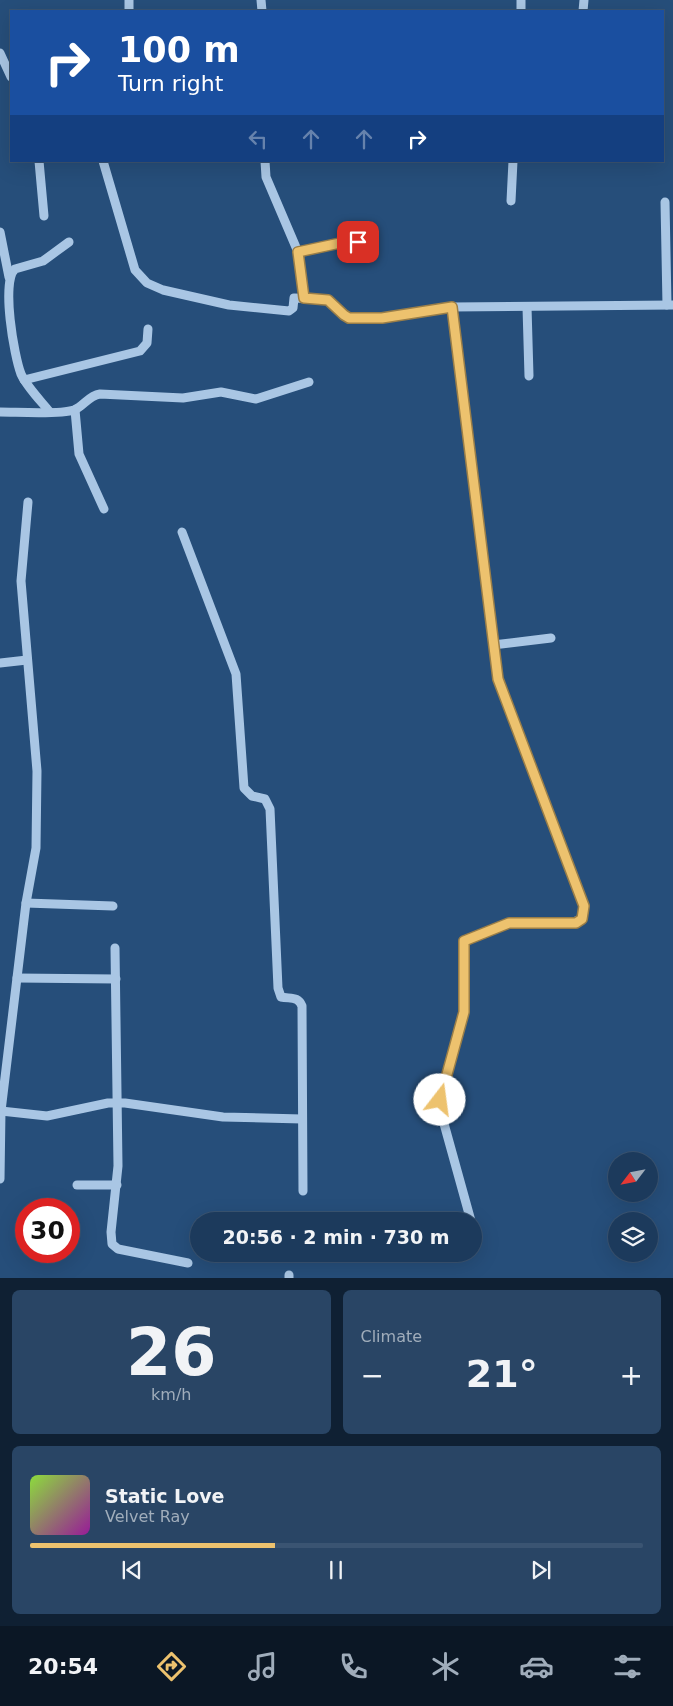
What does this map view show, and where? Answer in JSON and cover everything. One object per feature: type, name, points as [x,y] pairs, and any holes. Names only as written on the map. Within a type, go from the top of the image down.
[{"type":"street","points":[[0,53],[10,75]]},
{"type":"street","points":[[39,162],[44,216]]},
{"type":"street","points":[[103,162],[132,262],[140,277],[147,283],[163,290],[229,305],[289,311],[293,308],[294,298],[328,300],[349,318],[382,318],[452,307],[670,305],[665,202]]},
{"type":"street","points":[[265,162],[266,177],[298,252],[304,298]]},
{"type":"street","points":[[511,201],[513,162]]},
{"type":"street","points":[[0,232],[9,277],[10,324],[19,366],[24,380],[49,411]]},
{"type":"street","points":[[9,277],[15,269],[43,261],[69,242]]},
{"type":"street","points":[[298,252],[340,243],[369,242]]},
{"type":"street","points":[[452,307],[498,679],[584,906],[582,919],[567,924],[509,923],[464,941],[464,1012],[440,1100],[443,1120],[469,1212]]},
{"type":"street","points":[[527,307],[529,376]]},
{"type":"street","points":[[24,380],[140,351],[147,343],[148,329]]},
{"type":"street","points":[[0,412],[75,410],[90,398],[100,394],[183,398],[221,392],[256,399],[310,382]]},
{"type":"street","points":[[75,410],[79,454],[104,509]]},
{"type":"street","points":[[0,1179],[0,1116],[26,902],[35,857],[37,771],[21,581],[28,502]]},
{"type":"street","points":[[182,532],[236,674],[244,788],[252,796],[265,799],[270,809],[278,988],[281,997],[296,998],[302,1006],[303,1191]]},
{"type":"street","points":[[494,645],[551,638]]},
{"type":"street","points":[[0,663],[28,660]]},
{"type":"street","points":[[26,902],[113,906]]},
{"type":"street","points":[[115,948],[117,1185],[111,1232],[112,1244],[118,1249],[188,1263]]},
{"type":"street","points":[[17,978],[116,979]]},
{"type":"street","points":[[0,1116],[47,1116],[108,1102],[223,1117],[302,1119]]},
{"type":"street","points":[[77,1185],[117,1185]]},
{"type":"route","points":[[358,242],[340,243],[298,252],[304,298],[328,300],[349,318],[382,318],[452,307],[467,444],[498,679],[584,906],[582,919],[576,923],[509,923],[464,941],[466,999],[462,1025],[440,1100]]}]
